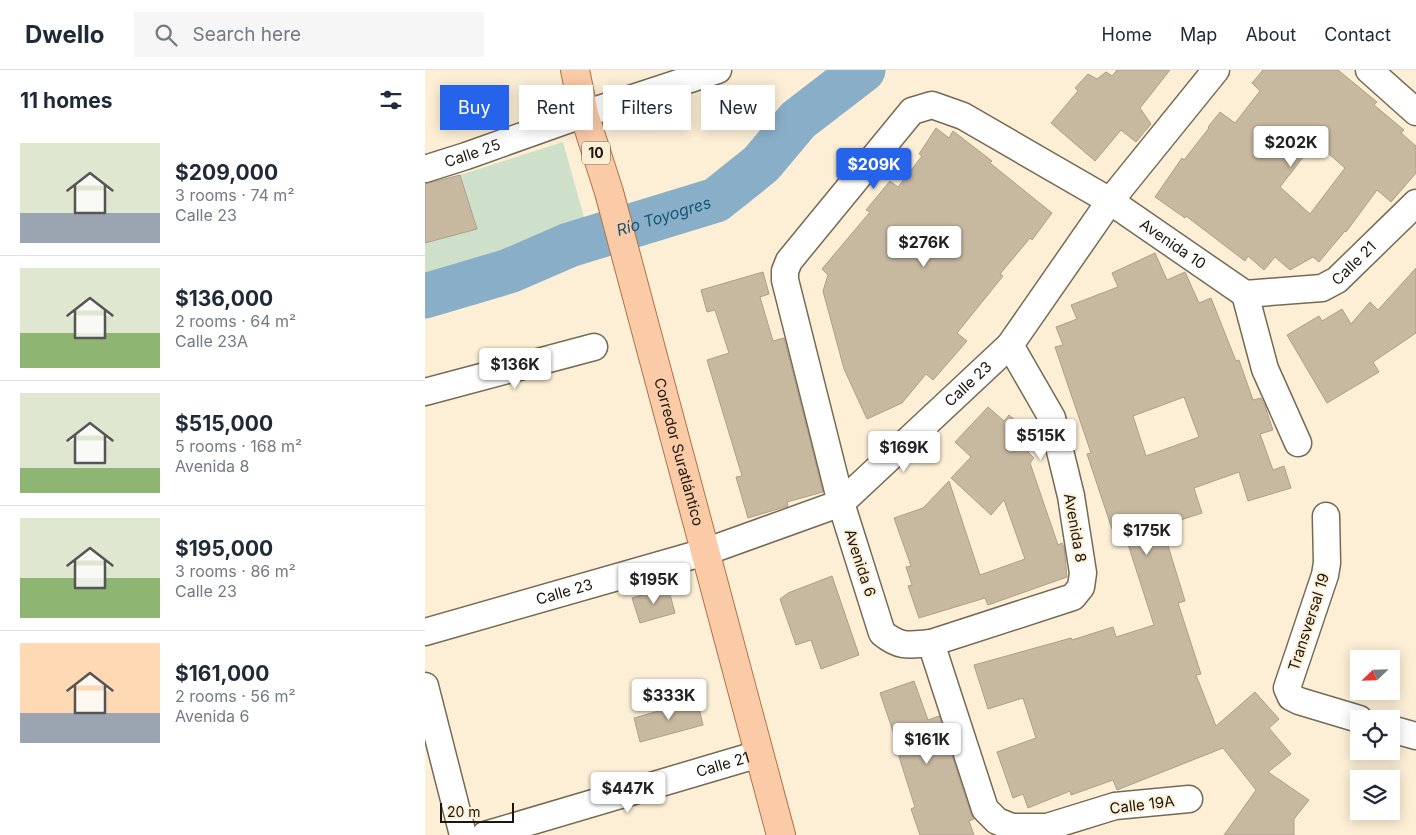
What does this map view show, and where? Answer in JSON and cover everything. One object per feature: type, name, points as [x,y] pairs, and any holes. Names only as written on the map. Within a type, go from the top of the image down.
[{"type":"main road","name":"Corredor Suratlántico","points":[[575,70],[578,85]]},
{"type":"main road","name":"Corredor Suratlántico","points":[[589,130],[609,192],[781,835]]},
{"type":"street","name":"Calle 25","points":[[593,111],[718,70]]},
{"type":"street","name":"Calle 23","points":[[425,632],[705,552],[841,503],[1010,345],[1110,201],[1216,70]]},
{"type":"street","points":[[1369,70],[1416,112]]},
{"type":"street","name":"Avenida 10","points":[[785,271],[789,261],[912,111],[932,105],[963,116],[1110,201],[1245,294]]},
{"type":"street","name":"Calle 25","points":[[425,169],[539,130]]},
{"type":"street","name":"Calle 21","points":[[1245,294],[1322,288],[1337,280],[1416,202]]},
{"type":"street","name":"Avenida 6","points":[[785,271],[785,280],[841,503],[883,633],[893,642],[905,645],[931,643]]},
{"type":"street","points":[[1245,294],[1265,369],[1298,443]]},
{"type":"street","name":"Avenida 8","points":[[931,643],[1073,597],[1081,587],[1083,573],[1071,496],[1052,418],[1010,345]]},
{"type":"street","points":[[425,392],[594,347]]},
{"type":"street","name":"Transversal 19","points":[[1326,516],[1327,563],[1325,575],[1287,688],[1291,696],[1299,701],[1350,716]]},
{"type":"street","name":"Calle 19A","points":[[931,643],[985,809],[997,821],[1012,827],[1047,827],[1115,806],[1189,799]]},
{"type":"street","points":[[425,686],[463,835]]},
{"type":"street","points":[[1400,732],[1416,736]]},
{"type":"street","name":"Calle 21","points":[[485,835],[759,754]]},
{"type":"green space","points":[[563,142],[587,228],[425,280],[425,243],[476,229],[460,175]]},
{"type":"building","points":[[1117,70],[1170,70],[1140,108],[1151,124],[1136,142],[1121,130],[1095,161],[1051,123],[1078,91],[1075,88],[1088,74],[1097,79],[1106,72],[1112,76]]},
{"type":"building","points":[[1263,70],[1338,70],[1377,102],[1374,105],[1404,130],[1401,133],[1416,146],[1416,173],[1391,202],[1377,190],[1346,232],[1319,262],[1313,257],[1290,270],[1275,257],[1264,270],[1248,256],[1245,261],[1186,216],[1185,218],[1155,197],[1182,158],[1184,160],[1220,112],[1235,123],[1260,91],[1252,83]],"holes":[[[1315,142],[1345,168],[1310,214],[1280,187]]]},
{"type":"building","points":[[936,128],[949,138],[953,131],[992,161],[990,163],[1052,213],[1032,240],[1030,238],[1000,274],[1003,276],[957,333],[967,341],[933,380],[926,374],[902,403],[867,419],[844,369],[823,291],[828,275],[822,269],[870,212],[866,210],[890,181],[898,187],[922,156],[919,154]]},
{"type":"building","points":[[460,175],[477,229],[425,243],[425,184]]},
{"type":"building","points":[[1155,253],[1167,280],[1185,272],[1199,303],[1211,298],[1236,361],[1239,360],[1253,400],[1261,398],[1273,430],[1260,434],[1273,470],[1284,466],[1291,488],[1248,501],[1239,472],[1194,488],[1202,513],[1162,526],[1185,601],[1178,603],[1201,674],[1196,675],[1216,726],[1255,692],[1279,719],[1269,728],[1291,754],[1268,772],[1309,800],[1294,819],[1294,835],[1224,835],[1256,790],[1223,748],[1117,790],[1113,780],[1071,795],[1070,791],[1028,808],[1023,794],[1013,798],[997,752],[1036,738],[1023,698],[988,709],[974,665],[1071,638],[1072,640],[1113,627],[1116,637],[1154,625],[1125,535],[1115,538],[1087,454],[1091,453],[1055,347],[1063,345],[1056,327],[1077,319],[1071,305],[1118,287],[1112,273]],"holes":[[[1184,397],[1199,437],[1146,456],[1133,416]]]},
{"type":"building","points":[[1416,268],[1416,333],[1373,362],[1379,372],[1327,403],[1287,335],[1319,316],[1322,321],[1342,309],[1351,324],[1370,302],[1378,310]]},
{"type":"building","points":[[763,272],[769,294],[760,297],[773,341],[784,338],[823,492],[787,502],[788,506],[748,518],[736,477],[742,476],[707,360],[729,353],[715,310],[707,312],[701,290]]},
{"type":"building","points":[[988,407],[1004,421],[1009,415],[1036,438],[1028,452],[1034,458],[1030,463],[1058,545],[1062,543],[1064,547],[1067,577],[988,605],[985,598],[919,618],[908,586],[912,585],[906,567],[911,566],[894,518],[923,508],[949,481],[980,575],[1025,559],[1004,500],[991,515],[951,478],[971,457],[955,442]]},
{"type":"building","points":[[832,576],[859,655],[821,669],[811,640],[796,645],[780,599],[788,593]]},
{"type":"building","points":[[668,587],[675,613],[640,623],[632,598]]},
{"type":"building","points":[[914,681],[928,720],[939,716],[974,819],[969,821],[974,835],[920,835],[911,809],[915,807],[895,744],[897,743],[880,693]]},
{"type":"building","points":[[697,700],[703,725],[640,742],[634,718]]},
{"type":"waterway","name":"Río Toyogres","points":[[425,296],[509,271],[569,245],[716,200],[761,164],[798,120],[863,70]]}]
